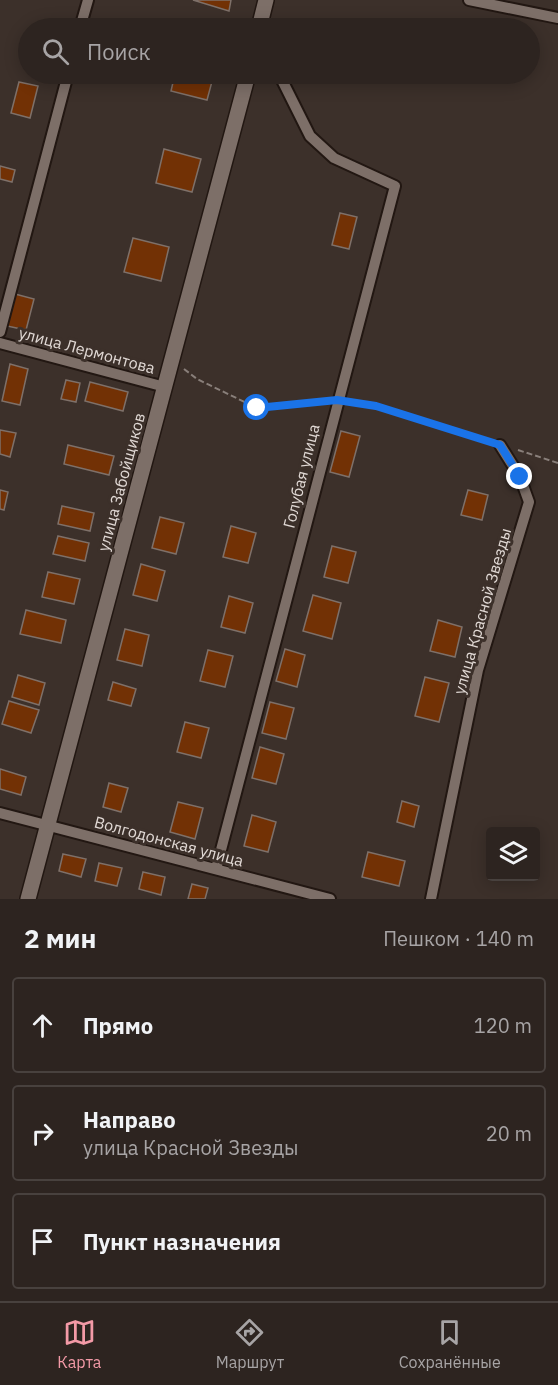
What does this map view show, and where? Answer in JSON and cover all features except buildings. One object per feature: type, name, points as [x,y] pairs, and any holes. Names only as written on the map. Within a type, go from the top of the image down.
[{"type":"street","points":[[83,18],[88,0]]},
{"type":"street","points":[[262,18],[266,0]]},
{"type":"street","points":[[469,0],[558,18]]},
{"type":"street","points":[[0,332],[65,84]]},
{"type":"street","name":"улица Забойщиков","points":[[28,899],[245,84]]},
{"type":"street","name":"Голубая улица","points":[[216,869],[337,400],[395,186],[334,158],[310,136],[284,84]]},
{"type":"street","name":"улица Лермонтова","points":[[0,343],[165,387]]},
{"type":"street","name":"улица Красной Звезды","points":[[431,899],[478,670],[529,502],[520,477],[500,445]]},
{"type":"street","name":"Волгодонская улица","points":[[0,813],[330,899]]},
{"type":"path","points":[[173,361],[197,379],[257,408],[337,400],[376,406],[558,463]]},
{"type":"route","points":[[257,408],[337,400],[376,406],[500,445],[520,477]]}]
